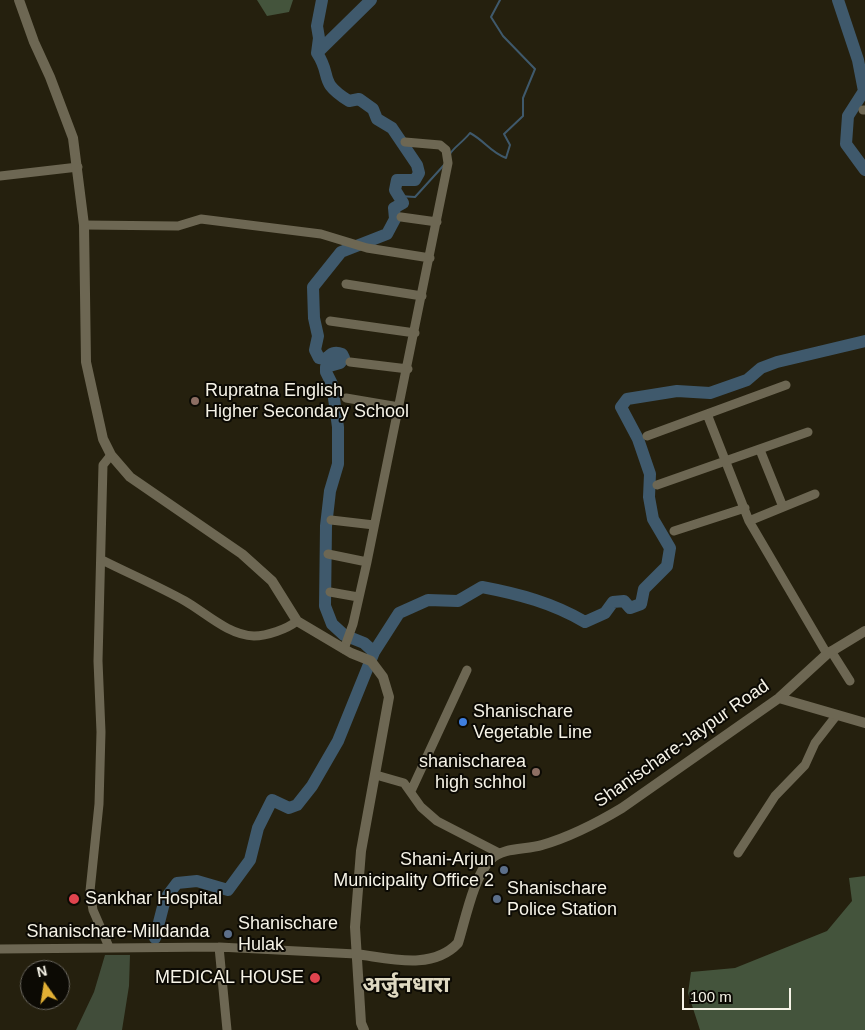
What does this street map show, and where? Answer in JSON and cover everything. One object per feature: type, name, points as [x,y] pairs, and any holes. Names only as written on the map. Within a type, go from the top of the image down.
[{"type":"street","points":[[19,0],[73,138],[84,225],[86,362],[103,439],[111,455],[130,477],[242,554],[272,581],[297,621],[344,649],[371,661],[383,677],[387,687],[389,697],[362,851],[355,927],[361,1028]]},
{"type":"street","points":[[344,649],[367,562],[408,369],[448,156],[446,150],[440,145],[405,142]]},
{"type":"street","points":[[0,176],[78,167]]},
{"type":"street","points":[[84,225],[178,226],[202,218],[321,234],[367,248],[430,258]]},
{"type":"street","points":[[401,218],[437,222]]},
{"type":"street","points":[[346,284],[422,296]]},
{"type":"street","points":[[330,321],[415,332]]},
{"type":"street","points":[[350,362],[408,369]]},
{"type":"street","points":[[647,436],[786,385]]},
{"type":"street","points":[[346,398],[399,407]]},
{"type":"street","points":[[707,414],[749,521],[829,653],[850,682]]},
{"type":"street","points":[[657,485],[726,463],[808,432]]},
{"type":"street","points":[[760,450],[783,507]]},
{"type":"street","points":[[109,947],[93,910],[90,891],[99,804],[101,732],[98,660],[103,465],[111,455]]},
{"type":"street","points":[[749,521],[815,494]]},
{"type":"street","points":[[674,530],[745,508]]},
{"type":"street","points":[[331,520],[374,525]]},
{"type":"street","points":[[328,554],[367,562]]},
{"type":"street","points":[[102,560],[186,601],[222,625],[245,634],[255,636],[290,626],[297,621]]},
{"type":"street","points":[[330,592],[358,597]]},
{"type":"street","name":"Shanischare-Jaypur Road","points":[[499,853],[543,845],[597,823],[627,805],[779,698],[829,653],[865,631]]},
{"type":"street","points":[[410,790],[467,670]]},
{"type":"street","points":[[779,698],[865,723]]},
{"type":"street","points":[[738,853],[775,796],[805,765],[815,744],[836,716]]},
{"type":"street","points":[[356,954],[417,962],[429,959],[454,947],[458,943],[482,872],[499,853],[437,821],[421,807],[410,790],[398,780],[376,775]]},
{"type":"street","points":[[219,947],[227,1030]]},
{"type":"street","name":"Shanischare-Milldanda","points":[[0,949],[219,947],[356,954]]},
{"type":"green space","points":[[257,0],[293,0],[289,12],[267,16]]},
{"type":"green space","points":[[865,876],[865,1030],[700,1030],[688,993],[691,972],[735,968],[827,931],[852,901],[849,878]]},
{"type":"green space","points":[[105,955],[130,955],[129,986],[122,1030],[76,1030],[94,992]]},
{"type":"waterway","points":[[322,0],[317,26],[319,38],[317,53],[322,61],[329,83],[349,101],[359,99],[373,109],[377,119],[392,128],[417,165],[419,173],[415,180],[397,180],[395,190],[403,203],[394,208],[395,219],[387,234],[341,252],[313,287],[314,318],[318,336],[315,350],[319,358],[326,359],[335,353],[342,354],[344,358],[340,363],[326,367],[326,372],[332,384],[338,427],[338,464],[330,491],[326,526],[325,606],[332,624],[344,635],[364,643],[374,652]]},
{"type":"waterway","points":[[317,53],[371,0]]},
{"type":"waterway","points":[[450,154],[470,133],[496,153],[506,158],[510,145],[504,134],[523,116],[523,98],[535,69],[503,36],[491,17],[500,0]]},
{"type":"waterway","points":[[838,0],[858,60],[864,91],[848,116],[846,144],[865,170]]},
{"type":"waterway","points":[[399,196],[415,197],[444,165]]},
{"type":"waterway","points":[[155,938],[165,899],[177,883],[197,881],[228,890],[250,860],[258,828],[272,800],[289,808],[297,805],[312,786],[338,741],[374,652],[399,613],[428,600],[458,601],[482,587],[535,600],[573,615],[585,622],[605,613],[613,602],[624,601],[630,608],[641,604],[644,589],[667,566],[670,548],[653,519],[649,497],[650,474],[638,439],[621,407],[627,399],[677,391],[710,393],[747,380],[761,368],[777,362],[865,341]]},
{"type":"place","name":"Rupratna English Higher Secondary School","points":[[195,401]]},
{"type":"place","name":"Shanischare Vegetable Line","points":[[463,722]]},
{"type":"place","name":"shanischarea high schhol","points":[[536,772]]},
{"type":"place","name":"Shani-Arjun Municipality Office 2","points":[[504,870]]},
{"type":"place","name":"Sankhar Hospital","points":[[74,899]]},
{"type":"place","name":"Shanischare Police Station","points":[[497,899]]},
{"type":"place","name":"Shanischare Hulak","points":[[228,934]]},
{"type":"place","name":"MEDICAL HOUSE","points":[[315,978]]},
{"type":"district","name":"अर्जुनधारा","points":[[406,986]]}]
